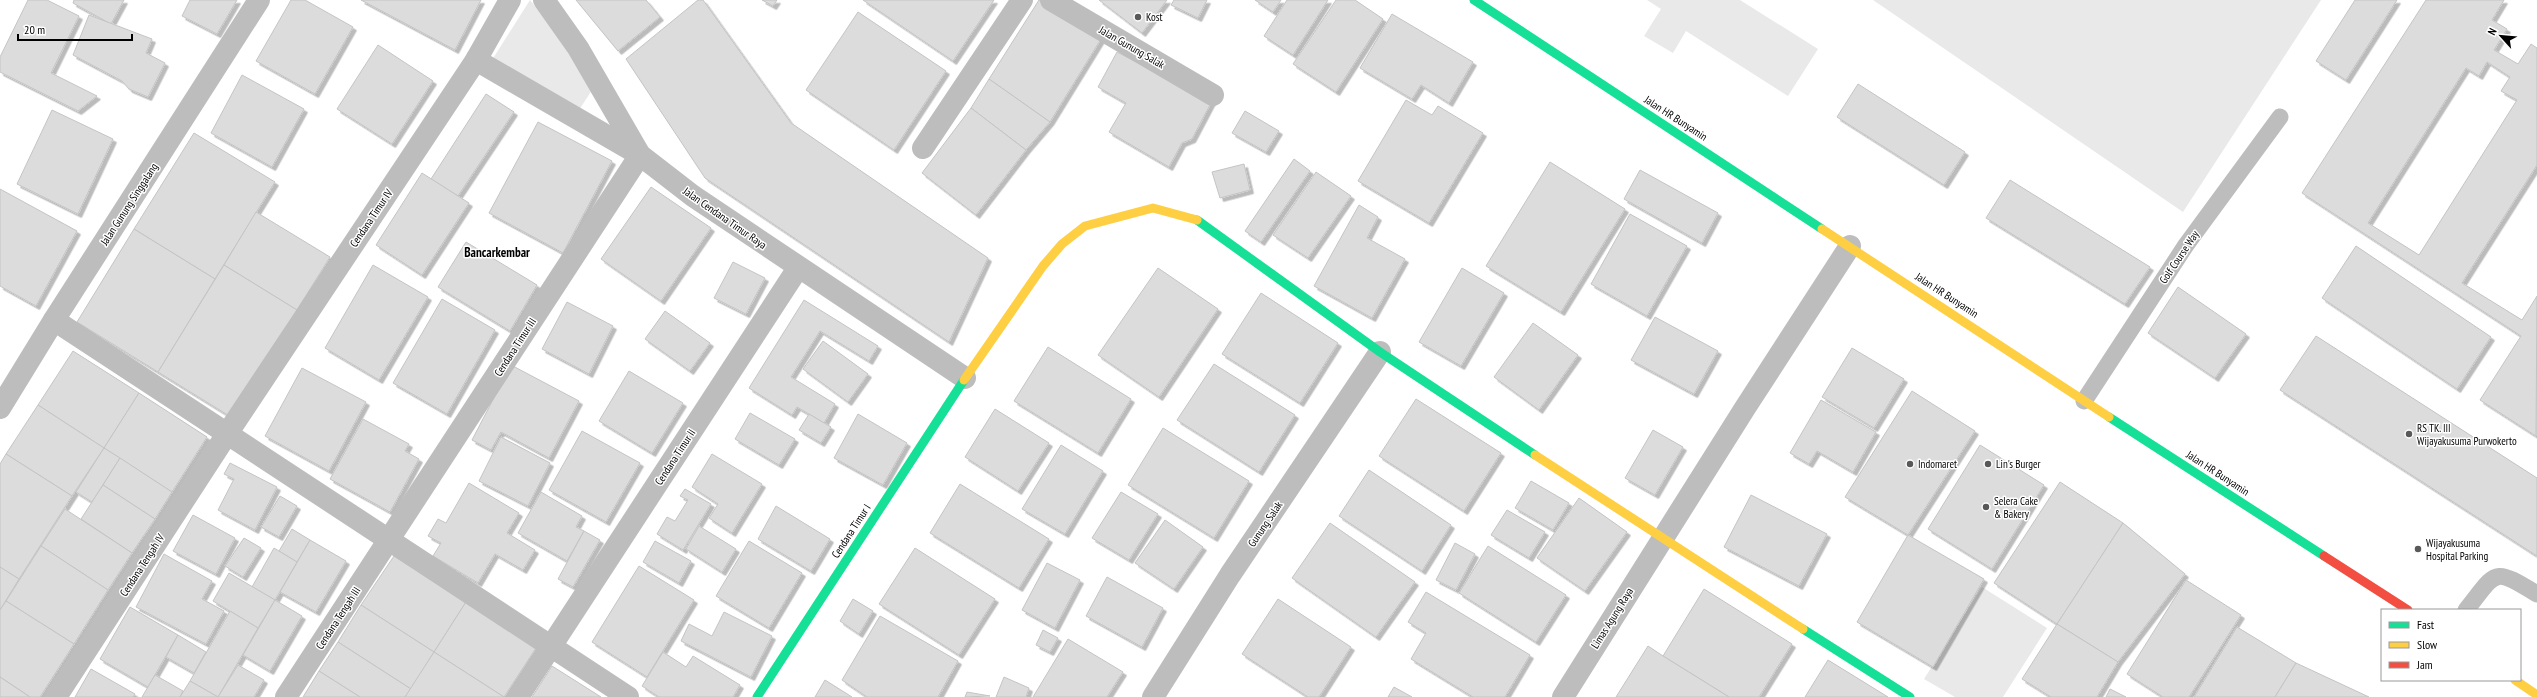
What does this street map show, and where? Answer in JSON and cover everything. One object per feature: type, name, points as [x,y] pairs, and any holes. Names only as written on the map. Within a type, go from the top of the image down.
[{"type":"street","name":"Jalan Gunung Singgalang","points":[[0,408],[54,320],[259,0]]},
{"type":"street","name":"Cendana Timur IV","points":[[227,434],[476,60],[510,0]]},
{"type":"street","name":"Jalan Cendana Timur Raya","points":[[544,0],[578,48],[640,155],[692,196],[965,378]]},
{"type":"street","points":[[923,148],[1022,0]]},
{"type":"street","name":"Jalan Gunung Salak","points":[[1051,0],[1213,95]]},
{"type":"street","name":"Jalan HR Bunyamin","points":[[1474,0],[2084,401],[2406,609]]},
{"type":"street","points":[[476,60],[640,155]]},
{"type":"street","name":"Cendana Timur III","points":[[390,539],[640,155]]},
{"type":"street","name":"Cendana Timur I","points":[[756,697],[965,378],[1043,266],[1062,244],[1085,226],[1154,208],[1194,218],[1380,352],[1662,539],[1910,697]]},
{"type":"street","name":"Limas Agung Raya","points":[[1563,697],[1662,539],[1850,246]]},
{"type":"street","name":"Cendana Timur II","points":[[518,697],[798,268]]},
{"type":"street","points":[[54,320],[390,539],[628,697]]},
{"type":"street","name":"Gunung Salak","points":[[1153,697],[1230,575],[1380,352]]},
{"type":"street","name":"Cendana Tengah IV","points":[[56,697],[227,434]]},
{"type":"street","name":"Cendana Tengah III","points":[[286,697],[390,539]]},
{"type":"street","points":[[2516,681],[2537,695]]},
{"type":"lane","name":"Golf Course Way","points":[[2084,401],[2186,245],[2280,117]]},
{"type":"lane","points":[[2467,609],[2486,584],[2499,575],[2506,575],[2537,594]]},
{"type":"shaded area","points":[[530,0],[596,84],[577,113],[492,60]]},
{"type":"shaded area","points":[[1647,0],[1740,0],[1818,49],[1788,96],[1686,31],[1673,53],[1644,36],[1661,9]]},
{"type":"shaded area","points":[[1873,0],[2321,0],[2183,212]]},
{"type":"shaded area","points":[[1982,587],[2047,628],[2003,697],[1955,697],[1924,679]]},
{"type":"building","points":[[28,0],[47,0],[79,16],[51,73],[97,96],[78,111],[0,72],[0,57]]},
{"type":"building","points":[[74,0],[124,0],[111,24],[73,3]]},
{"type":"building","points":[[190,0],[237,0],[217,34],[182,16]]},
{"type":"building","points":[[291,0],[305,0],[353,27],[315,94],[256,61]]},
{"type":"building","points":[[361,0],[481,0],[455,50]]},
{"type":"building","points":[[576,0],[646,0],[660,17],[618,51]]},
{"type":"building","points":[[698,0],[703,0],[791,123],[988,258],[949,342],[705,178],[626,59]]},
{"type":"building","points":[[762,0],[777,0],[773,6]]},
{"type":"building","points":[[863,0],[994,0],[953,61]]},
{"type":"building","points":[[1039,0],[1101,39],[1050,122],[989,79]]},
{"type":"building","name":"Kost","points":[[1099,0],[1167,0],[1142,33]]},
{"type":"building","points":[[1174,0],[1207,0],[1198,18],[1171,5]]},
{"type":"building","points":[[1255,0],[1281,0],[1273,12]]},
{"type":"building","points":[[1287,0],[1328,0],[1293,55],[1264,36]]},
{"type":"building","points":[[1336,0],[1355,0],[1383,19],[1336,92],[1293,64]]},
{"type":"building","points":[[2355,0],[2397,0],[2346,80],[2316,61]]},
{"type":"building","points":[[2426,0],[2504,0],[2492,20],[2507,29],[2494,50],[2518,64],[2531,44],[2537,48],[2537,165],[2462,283],[2522,320],[2537,296],[2536,436],[2480,400],[2521,336],[2302,193]],"holes":[[[2487,62],[2510,77],[2501,91],[2517,100],[2419,255],[2368,223],[2466,68],[2479,76]]]},
{"type":"building","points":[[858,12],[946,71],[894,150],[806,90]]},
{"type":"building","points":[[1392,14],[1473,62],[1449,103],[1421,85],[1412,99],[1360,68]]},
{"type":"building","points":[[89,15],[152,39],[146,53],[165,63],[148,97],[129,89],[122,81],[73,55]]},
{"type":"building","points":[[378,45],[433,81],[392,144],[337,109]]},
{"type":"building","points":[[1117,52],[1212,101],[1192,139],[1182,143],[1169,167],[1109,132],[1126,103],[1098,87]]},
{"type":"building","points":[[242,75],[304,109],[272,167],[211,133]]},
{"type":"building","points":[[989,79],[1050,122],[1026,150],[971,108]]},
{"type":"building","points":[[1858,84],[1965,152],[1944,185],[1837,117]]},
{"type":"building","points":[[486,94],[514,112],[458,196],[431,179]]},
{"type":"building","points":[[1406,100],[1432,115],[1438,106],[1483,133],[1429,223],[1358,181]]},
{"type":"building","points":[[971,108],[1026,150],[976,215],[922,173]]},
{"type":"building","points":[[52,110],[113,139],[78,214],[17,184]]},
{"type":"building","points":[[1245,111],[1279,131],[1266,152],[1232,133]]},
{"type":"building","points":[[538,122],[612,161],[563,253],[489,213]]},
{"type":"building","points":[[194,133],[275,182],[215,279],[134,229]]},
{"type":"building","points":[[1294,159],[1310,171],[1261,242],[1245,231]]},
{"type":"building","points":[[1550,162],[1625,209],[1561,312],[1486,266]]},
{"type":"building","points":[[1244,164],[1250,190],[1220,198],[1212,172]]},
{"type":"building","points":[[1640,170],[1718,213],[1702,243],[1624,199]]},
{"type":"building","points":[[1316,172],[1351,196],[1308,258],[1273,235]]},
{"type":"building","points":[[422,173],[469,203],[422,275],[376,245]]},
{"type":"building","points":[[2010,180],[2150,267],[2125,304],[1986,218]]},
{"type":"building","points":[[651,187],[711,228],[661,301],[601,259]]},
{"type":"building","points":[[0,189],[77,231],[36,306],[0,286]]},
{"type":"building","points":[[1359,205],[1378,217],[1367,238],[1405,259],[1372,318],[1314,286]]},
{"type":"building","points":[[256,212],[330,257],[297,310],[224,265]]},
{"type":"building","points":[[1630,214],[1687,246],[1647,316],[1591,284]]},
{"type":"building","points":[[134,229],[215,279],[158,372],[77,322]]},
{"type":"building","points":[[466,242],[537,285],[510,331],[438,287]]},
{"type":"building","points":[[2356,246],[2491,337],[2457,389],[2322,298]]},
{"type":"building","points":[[733,262],[765,278],[746,314],[714,298]]},
{"type":"building","points":[[224,265],[297,310],[231,417],[158,372]]},
{"type":"building","points":[[373,265],[428,297],[379,380],[325,348]]},
{"type":"building","points":[[1158,268],[1218,309],[1159,397],[1098,355]]},
{"type":"building","points":[[1462,268],[1504,293],[1461,366],[1419,342]]},
{"type":"building","points":[[2178,287],[2246,334],[2215,378],[2148,333]]},
{"type":"building","points":[[1261,293],[1338,343],[1300,403],[1222,354]]},
{"type":"building","points":[[442,299],[495,330],[447,414],[393,383]]},
{"type":"building","points":[[804,300],[878,346],[869,361],[820,331],[791,377],[835,404],[824,423],[797,407],[792,415],[749,388]]},
{"type":"building","points":[[567,302],[613,326],[589,374],[542,349]]},
{"type":"building","points":[[665,311],[710,343],[690,371],[645,339]]},
{"type":"building","points":[[1655,317],[1718,351],[1694,394],[1631,360]]},
{"type":"building","points":[[1533,323],[1578,355],[1539,410],[1494,377]]},
{"type":"building","name":"RS TK. III Wijayakusuma Purwokerto","points":[[2316,336],[2537,478],[2537,556],[2280,390]]},
{"type":"building","points":[[823,341],[868,374],[848,402],[803,369]]},
{"type":"building","points":[[1048,347],[1131,399],[1098,453],[1014,401]]},
{"type":"building","points":[[1852,348],[1904,379],[1874,428],[1822,397]]},
{"type":"building","points":[[73,351],[139,393],[104,448],[38,405]]},
{"type":"building","points":[[1214,364],[1295,415],[1259,472],[1177,420]]},
{"type":"building","points":[[511,365],[579,401],[549,458],[501,432],[491,450],[472,440]]},
{"type":"building","points":[[302,368],[366,402],[329,471],[265,436]]},
{"type":"building","points":[[629,371],[683,403],[652,453],[599,421]]},
{"type":"building","name":"Indomaret","points":[[1912,391],[1975,431],[1908,535],[1845,497]]},
{"type":"building","points":[[139,393],[207,437],[172,492],[104,448]]},
{"type":"building","points":[[1416,399],[1501,453],[1464,511],[1379,456]]},
{"type":"building","points":[[1821,400],[1876,432],[1853,472],[1817,451],[1809,464],[1790,453]]},
{"type":"building","points":[[38,405],[104,448],[72,496],[6,454]]},
{"type":"building","points":[[995,409],[1049,443],[1018,491],[965,457]]},
{"type":"building","points":[[750,413],[795,439],[779,465],[735,439]]},
{"type":"building","points":[[809,414],[831,427],[821,443],[799,430]]},
{"type":"building","points":[[858,414],[907,443],[883,485],[834,458]]},
{"type":"building","points":[[363,419],[409,444],[405,451],[419,459],[390,512],[330,479]]},
{"type":"building","points":[[1163,428],[1249,481],[1214,538],[1128,485]]},
{"type":"building","points":[[1653,430],[1683,447],[1655,495],[1625,478]]},
{"type":"building","points":[[582,431],[640,463],[606,522],[549,490]]},
{"type":"building","points":[[501,437],[550,463],[528,506],[479,481]]},
{"type":"building","points":[[1061,445],[1103,471],[1065,534],[1022,509]]},
{"type":"building","name":"Selera Cake & Bakery","points":[[1980,445],[2044,485],[1992,569],[1928,529]]},
{"type":"building","points":[[104,448],[120,458],[92,502],[76,492]]},
{"type":"building","points":[[6,454],[72,496],[19,579],[0,567],[0,464]]},
{"type":"building","points":[[712,454],[762,484],[732,533],[709,518],[718,504],[692,487]]},
{"type":"building","points":[[120,458],[172,492],[155,519],[103,485]]},
{"type":"building","points":[[230,463],[277,487],[255,530],[218,510],[234,479],[224,474]]},
{"type":"building","points":[[1369,470],[1451,525],[1422,571],[1339,516]]},
{"type":"building","points":[[1531,481],[1569,503],[1553,530],[1515,508]]},
{"type":"building","points":[[2060,482],[2123,523],[2057,624],[1994,583]]},
{"type":"building","points":[[469,483],[519,513],[507,533],[535,550],[523,570],[495,554],[478,583],[433,556],[441,543],[428,536],[438,519],[446,523]]},
{"type":"building","points":[[960,484],[1049,539],[1019,588],[930,533]]},
{"type":"building","points":[[103,485],[155,519],[132,553],[81,519]]},
{"type":"building","points":[[685,489],[711,504],[683,550],[657,534],[667,517],[675,521],[688,500],[680,496]]},
{"type":"building","points":[[541,492],[582,516],[576,527],[584,531],[567,561],[518,533]]},
{"type":"building","points":[[1121,492],[1158,514],[1129,560],[1092,538]]},
{"type":"building","points":[[1751,495],[1827,534],[1799,586],[1724,547]]},
{"type":"building","points":[[280,496],[297,506],[279,537],[261,527]]},
{"type":"building","points":[[1579,498],[1627,532],[1585,591],[1537,558]]},
{"type":"building","points":[[776,506],[830,539],[811,571],[758,539]]},
{"type":"building","points":[[65,509],[132,553],[108,590],[41,546]]},
{"type":"building","points":[[1507,510],[1545,532],[1529,558],[1491,535]]},
{"type":"building","points":[[193,515],[235,538],[216,574],[173,551]]},
{"type":"building","points":[[1165,520],[1203,547],[1174,589],[1135,563]]},
{"type":"building","points":[[1330,523],[1415,582],[1376,637],[1292,578]]},
{"type":"building","points":[[2123,523],[2185,574],[2118,662],[2057,624]]},
{"type":"building","points":[[699,526],[736,549],[722,572],[686,549]]},
{"type":"building","points":[[292,529],[310,540],[297,562],[279,551]]},
{"type":"building","points":[[584,531],[600,540],[573,587],[558,579]]},
{"type":"building","points":[[1908,535],[1984,579],[1933,667],[1857,622]]},
{"type":"building","points":[[244,538],[261,548],[243,577],[225,566]]},
{"type":"building","points":[[310,540],[346,561],[316,612],[280,592]]},
{"type":"building","points":[[655,541],[691,561],[679,583],[643,562]]},
{"type":"building","points":[[749,541],[802,573],[769,628],[716,596]]},
{"type":"building","points":[[1455,543],[1475,554],[1456,590],[1436,580]]},
{"type":"building","points":[[41,546],[108,590],[74,644],[6,601]]},
{"type":"building","points":[[1488,546],[1566,595],[1536,642],[1459,593]]},
{"type":"building","points":[[274,548],[297,562],[275,600],[252,587]]},
{"type":"building","points":[[915,548],[995,599],[959,655],[879,604]]},
{"type":"building","points":[[164,554],[212,581],[202,599],[224,611],[206,644],[136,607]]},
{"type":"building","points":[[394,556],[466,602],[434,652],[361,605]]},
{"type":"building","points":[[1047,563],[1080,580],[1055,628],[1022,610]]},
{"type":"building","points":[[639,566],[694,600],[647,677],[592,642]]},
{"type":"building","points":[[0,567],[19,579],[0,610]]},
{"type":"building","points":[[229,573],[275,600],[258,628],[213,601]]},
{"type":"building","points":[[1107,577],[1163,608],[1142,647],[1086,616]]},
{"type":"building","points":[[2186,580],[2241,615],[2189,697],[2163,697],[2127,674]]},
{"type":"building","points":[[1704,589],[1792,644],[1759,697],[1729,697],[1663,656]]},
{"type":"building","points":[[1426,592],[1530,655],[1505,697],[1473,697],[1411,659],[1426,633],[1408,622]]},
{"type":"building","points":[[853,599],[873,611],[859,634],[840,621]]},
{"type":"building","points":[[1278,599],[1351,647],[1319,697],[1308,697],[1242,654]]},
{"type":"building","points":[[275,600],[302,616],[270,671],[243,655]]},
{"type":"building","points":[[6,601],[74,644],[40,697],[30,697],[0,677],[0,610]]},
{"type":"building","points":[[466,602],[536,648],[504,697],[434,652]]},
{"type":"building","points":[[361,605],[434,652],[411,689],[338,642]]},
{"type":"building","points":[[130,607],[178,635],[148,687],[100,659]]},
{"type":"building","points":[[230,611],[258,628],[218,697],[190,681]]},
{"type":"building","points":[[724,612],[772,636],[751,677],[681,641],[689,624],[712,636]]},
{"type":"building","points":[[880,616],[958,661],[938,697],[867,697],[842,680]]},
{"type":"building","points":[[2057,624],[2118,662],[2097,697],[2051,697],[2022,679]]},
{"type":"building","points":[[2237,627],[2296,663],[2275,697],[2194,697]]},
{"type":"building","points":[[1043,630],[1058,638],[1050,652],[1036,645]]},
{"type":"building","points":[[178,635],[206,652],[194,673],[166,657]]},
{"type":"building","points":[[1068,639],[1123,672],[1107,697],[1033,697]]},
{"type":"building","points":[[338,642],[411,689],[405,697],[360,697],[319,671]]},
{"type":"building","points":[[1648,646],[1663,656],[1729,697],[1616,697]]},
{"type":"building","points":[[434,652],[504,697],[405,697]]},
{"type":"building","points":[[663,652],[686,667],[693,656],[740,685],[733,697],[659,697],[642,686]]},
{"type":"building","points":[[1828,660],[1888,697],[1805,697]]},
{"type":"building","points":[[2296,663],[2369,697],[2275,697]]},
{"type":"building","points":[[238,665],[264,680],[254,697],[218,697]]},
{"type":"building","points":[[552,666],[601,697],[532,697]]},
{"type":"building","points":[[91,669],[135,694],[133,697],[75,697]]},
{"type":"building","points":[[319,671],[360,697],[303,697]]},
{"type":"building","points":[[155,675],[183,691],[180,697],[142,697]]},
{"type":"building","points":[[0,677],[30,697],[0,697]]},
{"type":"building","points":[[1004,677],[1029,688],[1026,697],[996,697]]},
{"type":"building","points":[[825,680],[852,697],[815,697]]},
{"type":"building","points":[[190,681],[218,697],[180,697]]},
{"type":"building","points":[[1394,687],[1412,697],[1388,697]]},
{"type":"building","points":[[2110,689],[2126,697],[2106,697]]},
{"type":"building","points":[[967,692],[990,696],[965,697]]},
{"type":"traffic: fast","points":[[1474,0],[1822,229]]},
{"type":"traffic: fast","points":[[1197,220],[1380,352],[1535,455]]},
{"type":"traffic: fast","points":[[757,697],[964,380]]},
{"type":"traffic: fast","points":[[2109,417],[2324,556]]},
{"type":"traffic: fast","points":[[1803,629],[1910,697]]},
{"type":"traffic: slow","points":[[964,380],[1043,266],[1062,244],[1085,226],[1153,208],[1197,220]]},
{"type":"traffic: slow","points":[[1822,229],[2109,417]]},
{"type":"traffic: slow","points":[[1535,455],[1803,629]]},
{"type":"traffic: slow","points":[[2516,681],[2537,695]]},
{"type":"traffic: jam","points":[[2324,556],[2406,609]]},
{"type":"place","name":"Kost","points":[[1138,17]]},
{"type":"place","name":"RS TK. III Wijayakusuma Purwokerto","points":[[2409,434]]},
{"type":"place","name":"Indomaret","points":[[1910,464]]},
{"type":"place","name":"Lin's Burger","points":[[1988,464]]},
{"type":"place","name":"Selera Cake & Bakery","points":[[1986,507]]},
{"type":"place","name":"Wijayakusuma Hospital Parking","points":[[2418,549]]},
{"type":"district","name":"Bancarkembar","points":[[497,252]]}]
